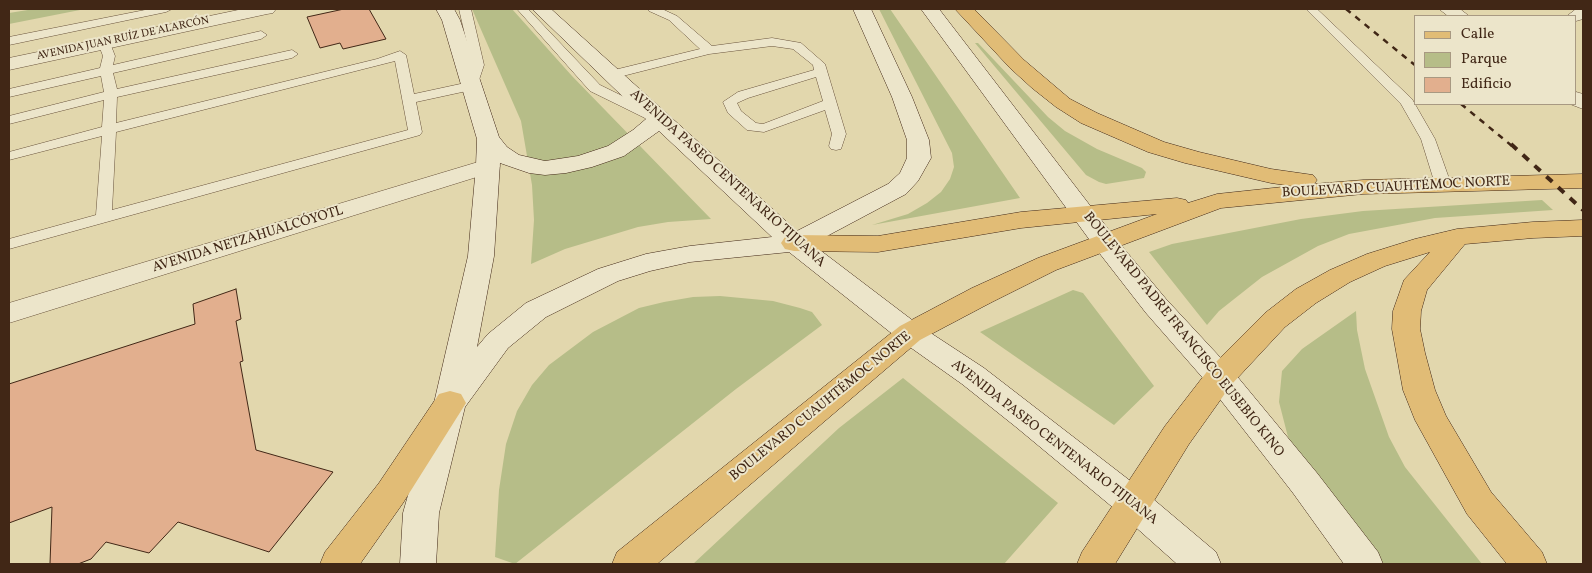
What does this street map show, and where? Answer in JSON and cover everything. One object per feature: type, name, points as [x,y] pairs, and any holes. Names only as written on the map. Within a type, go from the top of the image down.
[{"type":"main road","name":"AVENIDA JUAN RUÍZ DE ALARCÓN","points":[[9,64],[268,9]]},
{"type":"main road","points":[[418,564],[421,513],[450,403],[481,256],[488,166],[488,139],[452,20],[445,9]]},
{"type":"main road","name":"AVENIDA PASEO CENTENARIO TIJUANA","points":[[541,9],[794,243],[910,333],[973,376],[1134,504],[1203,564]]},
{"type":"main road","points":[[794,243],[897,189],[910,176],[919,158],[918,140],[905,106],[862,9]]},
{"type":"main road","name":"BOULEVARD PADRE FRANCISCO EUSEBIO KINO","points":[[930,9],[1106,244],[1156,306],[1220,378],[1305,483],[1365,564]]},
{"type":"main road","points":[[964,9],[1017,64],[1063,103],[1121,133],[1165,150],[1230,167],[1271,176],[1363,187]]},
{"type":"main road","points":[[488,139],[499,152],[511,160],[529,166],[545,168],[566,166],[616,151],[641,135],[659,119]]},
{"type":"main road","name":"AVENIDA NETZAHUALCÓYOTL","points":[[9,313],[488,166]]},
{"type":"main road","name":"BOULEVARD CUAUHTÉMOC NORTE","points":[[630,564],[910,333],[982,295],[1047,264],[1106,244],[1145,227],[1217,201],[1363,187],[1583,181]]},
{"type":"main road","points":[[338,564],[391,493],[450,403],[498,342],[536,310],[608,275],[646,263],[690,254],[794,243],[878,244],[1020,220],[1083,212],[1217,201]]},
{"type":"main road","points":[[1094,564],[1177,435],[1220,378],[1275,320],[1306,296],[1340,276],[1376,260],[1415,247],[1457,237],[1533,230],[1583,228]]},
{"type":"main road","points":[[1457,237],[1414,286],[1406,311],[1406,329],[1410,353],[1419,390],[1431,420],[1479,503],[1529,564]]},
{"type":"lane","points":[[9,40],[166,9]]},
{"type":"lane","points":[[408,99],[471,86],[478,65],[465,9]]},
{"type":"lane","points":[[522,9],[595,88],[659,119]]},
{"type":"lane","points":[[653,9],[673,18],[709,50]]},
{"type":"lane","points":[[1311,9],[1407,102],[1428,139],[1443,184]]},
{"type":"lane","points":[[9,93],[106,69],[261,35]]},
{"type":"lane","points":[[611,75],[709,50],[772,42],[798,46],[819,64],[839,134],[836,146]]},
{"type":"lane","points":[[104,43],[109,56],[106,69],[111,94],[110,129],[105,171],[104,217]]},
{"type":"lane","points":[[9,120],[111,94],[292,54]]},
{"type":"lane","points":[[9,156],[381,62],[400,55],[415,132],[9,244]]},
{"type":"lane","points":[[821,72],[743,95],[730,102],[735,114],[752,127],[764,128],[831,103]]},
{"type":"green space","points":[[34,9],[85,9],[9,24],[9,13]]},
{"type":"green space","points":[[472,9],[512,9],[572,76],[711,219],[668,222],[638,227],[565,249],[531,264],[534,220],[532,185],[521,121]]},
{"type":"green space","points":[[879,9],[890,9],[1020,198],[872,225],[908,214],[927,203],[941,192],[950,179],[954,167],[952,153]]},
{"type":"green space","points":[[975,43],[978,43],[1048,117],[1065,131],[1097,149],[1142,168],[1146,172],[1144,178],[1106,184],[1086,175]]},
{"type":"green space","points":[[1542,200],[1553,210],[1435,218],[1349,234],[1318,246],[1262,277],[1219,311],[1207,325],[1149,252],[1172,244],[1301,219],[1363,211]]},
{"type":"green space","points":[[1073,290],[1083,293],[1154,386],[1114,425],[980,332]]},
{"type":"green space","points":[[720,296],[773,301],[800,308],[812,312],[822,325],[736,389],[515,564],[495,557],[499,490],[506,444],[517,411],[532,385],[549,365],[593,332],[639,308],[693,297]]},
{"type":"green space","points":[[1356,311],[1357,330],[1365,369],[1389,437],[1405,467],[1482,564],[1381,564],[1306,467],[1288,437],[1279,402],[1282,371],[1302,349]]},
{"type":"green space","points":[[903,378],[1058,503],[1004,564],[693,564],[839,428]]},
{"type":"building","points":[[344,9],[369,9],[386,39],[343,49],[340,43],[320,48],[307,17]]},
{"type":"building","points":[[236,289],[241,319],[236,321],[243,361],[240,362],[256,450],[333,472],[269,552],[178,522],[149,553],[106,542],[91,559],[78,564],[50,564],[52,507],[9,523],[9,384],[195,324],[193,304]]},
{"type":"railway","points":[[1346,9],[1414,64]]},
{"type":"railway","points":[[1462,105],[1512,146]]},
{"type":"railway","points":[[1511,144],[1583,210]]}]
